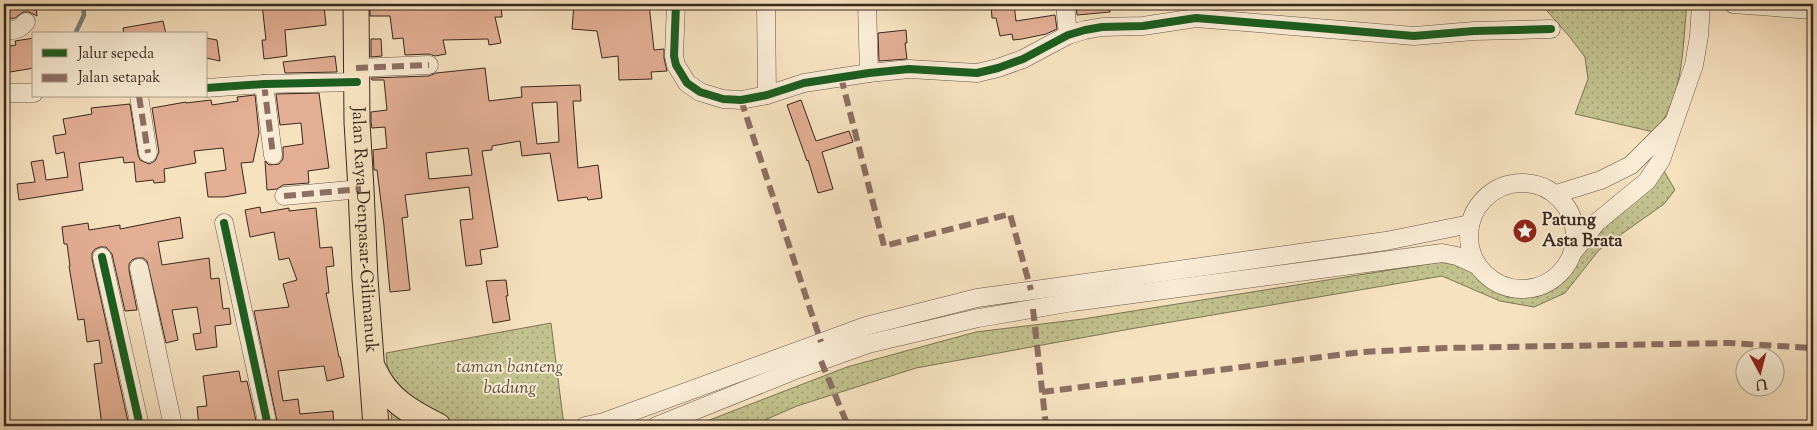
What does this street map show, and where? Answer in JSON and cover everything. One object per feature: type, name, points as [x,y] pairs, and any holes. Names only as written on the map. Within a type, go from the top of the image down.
[{"type":"highway","name":"Jalan Raya Denpasar-Gilimanuk","points":[[356,4],[356,122],[376,426]]},
{"type":"highway","points":[[371,363],[380,383],[396,402],[438,426]]},
{"type":"street","points":[[676,4],[674,56],[676,65],[687,83],[700,92],[723,99],[741,100],[767,95],[804,84],[869,73],[909,69],[976,73],[1023,59],[1068,35],[1102,27],[1143,26],[1196,18],[1211,12],[1414,36],[1474,31],[1551,29]]},
{"type":"street","points":[[766,4],[767,95]]},
{"type":"street","points":[[867,4],[869,73]]},
{"type":"street","points":[[1065,4],[1068,35]]},
{"type":"street","points":[[1573,251],[1597,222],[1647,181],[1661,160],[1694,65],[1699,36],[1701,4]]},
{"type":"street","points":[[1732,4],[1813,10]]},
{"type":"street","points":[[4,31],[16,31],[26,22]]},
{"type":"street","points":[[208,88],[356,75],[429,65]]},
{"type":"street","points":[[264,84],[273,155]]},
{"type":"street","points":[[4,93],[32,93]]},
{"type":"street","points":[[139,98],[148,153]]},
{"type":"street","points":[[1556,194],[1601,180],[1631,165],[1675,121]]},
{"type":"street","points":[[1523,182],[1540,185],[1556,194],[1567,206],[1574,220],[1576,236],[1573,251],[1566,267],[1553,279],[1538,287],[1521,289],[1503,286],[1488,277],[1477,265],[1470,245],[1470,224],[1477,207],[1489,194],[1505,185],[1523,182]]},
{"type":"street","points":[[284,196],[361,189]]},
{"type":"street","points":[[224,222],[268,426]]},
{"type":"street","points":[[585,426],[604,422],[866,326],[977,298],[1386,241],[1470,224]]},
{"type":"street","points":[[656,426],[798,369],[868,344],[978,318],[1092,299],[1442,253],[1457,256],[1477,265]]},
{"type":"street","points":[[102,257],[140,426]]},
{"type":"street","points":[[139,268],[173,426]]},
{"type":"green space","points":[[1541,4],[1687,4],[1682,60],[1677,87],[1666,116],[1654,132],[1575,114],[1588,79],[1585,57]]},
{"type":"green space","points":[[1664,171],[1675,190],[1664,204],[1599,250],[1565,293],[1534,307],[1500,301],[1442,276],[1130,329],[916,368],[797,406],[751,426],[694,426],[847,367],[976,332],[1083,319],[1440,262],[1474,268],[1486,280],[1502,288],[1520,292],[1539,290],[1559,279],[1598,229]]},
{"type":"green space","name":"taman banteng badung","points":[[551,323],[564,426],[392,426],[386,353]]},
{"type":"building","points":[[4,4],[36,4],[37,16],[29,12],[23,12],[15,18],[4,19]]},
{"type":"building","points":[[262,4],[317,4],[318,7],[324,6],[326,25],[285,30],[287,56],[264,59],[262,40],[266,40]]},
{"type":"building","points":[[370,4],[501,4],[502,17],[495,17],[501,43],[489,45],[488,39],[443,40],[446,54],[435,56],[429,54],[405,55],[403,38],[393,39],[390,16],[370,16]]},
{"type":"building","points":[[574,4],[649,4],[654,50],[664,49],[667,71],[651,72],[652,79],[619,80],[618,56],[602,58],[597,31],[572,29]]},
{"type":"building","points":[[991,4],[1014,4],[1016,21],[1055,15],[1057,29],[1046,34],[1022,39],[1013,40],[1012,34],[1000,36],[996,18],[992,18]]},
{"type":"building","points":[[1076,4],[1109,4],[1110,12],[1077,15]]},
{"type":"building","points":[[163,21],[166,32],[124,32],[123,28]]},
{"type":"building","points":[[906,30],[907,59],[879,61],[878,33]]},
{"type":"building","points":[[32,38],[32,68],[4,73],[4,47],[16,45],[15,41]]},
{"type":"building","points":[[208,38],[217,40],[220,61],[208,58]]},
{"type":"building","points":[[371,39],[381,39],[382,56],[371,57]]},
{"type":"building","points":[[335,56],[337,72],[285,73],[283,62]]},
{"type":"building","points":[[485,68],[489,101],[522,97],[521,87],[580,85],[581,101],[573,101],[578,168],[598,165],[602,198],[588,200],[587,197],[558,201],[550,153],[522,156],[520,141],[492,146],[492,150],[482,151],[498,247],[480,250],[482,264],[466,266],[460,220],[473,219],[469,187],[405,195],[408,217],[402,218],[410,290],[390,292],[384,226],[377,170],[374,170],[373,150],[387,148],[385,127],[372,128],[371,122],[371,112],[387,110],[384,80],[372,80],[371,78],[429,76],[436,73]],"holes":[[[557,102],[559,142],[537,144],[532,103]],[[468,148],[472,175],[429,179],[426,153]]]},
{"type":"building","points":[[319,93],[329,168],[308,171],[309,183],[283,185],[277,189],[267,190],[265,161],[269,165],[279,164],[283,159],[283,147],[303,144],[301,123],[280,125],[276,94]]},
{"type":"building","points":[[255,95],[259,133],[253,162],[241,163],[246,193],[224,197],[208,197],[205,173],[226,170],[223,148],[194,151],[196,163],[164,169],[165,182],[154,183],[153,180],[136,182],[134,162],[124,163],[123,157],[79,163],[83,190],[19,200],[17,184],[35,182],[31,162],[43,160],[46,180],[68,177],[64,152],[56,154],[53,136],[66,134],[63,119],[92,114],[91,108],[130,104],[138,155],[140,160],[149,164],[155,161],[159,152],[152,108],[211,100],[212,105],[238,101],[237,97]]},
{"type":"building","points":[[801,100],[816,141],[849,131],[853,142],[822,152],[833,189],[818,193],[808,160],[787,105]]},
{"type":"building","points":[[260,207],[261,213],[289,208],[289,211],[316,208],[320,248],[332,247],[334,266],[326,267],[329,293],[326,293],[344,377],[327,381],[324,366],[278,371],[283,401],[298,399],[300,414],[333,411],[334,426],[278,426],[254,311],[289,307],[283,284],[297,280],[289,258],[279,260],[274,232],[250,237],[245,210]]},
{"type":"building","points":[[180,217],[183,238],[158,242],[162,265],[209,258],[211,279],[219,278],[223,309],[229,308],[231,324],[215,326],[217,347],[196,350],[193,334],[201,333],[197,307],[172,310],[178,340],[166,343],[147,261],[143,258],[137,258],[129,264],[137,310],[125,311],[112,254],[106,247],[95,249],[92,253],[92,259],[129,426],[102,426],[94,364],[102,363],[99,340],[87,342],[84,319],[78,320],[67,244],[64,244],[62,227],[88,223],[89,230],[120,225],[120,229]]},
{"type":"building","points":[[506,280],[508,296],[506,296],[510,320],[493,323],[486,281]]},
{"type":"building","points":[[239,371],[241,382],[247,381],[257,425],[199,426],[197,407],[207,406],[203,376]]},
{"type":"waterway","points":[[76,32],[84,15],[83,4]]},
{"type":"marked path","points":[[356,68],[429,65]]},
{"type":"marked path","points":[[841,77],[884,246],[1010,214],[1031,290]]},
{"type":"marked path","points":[[264,84],[273,155]]},
{"type":"marked path","points":[[139,98],[148,153]]},
{"type":"marked path","points":[[741,100],[821,342]]},
{"type":"marked path","points":[[284,196],[361,189]]},
{"type":"marked path","points":[[1033,309],[1046,426]]},
{"type":"marked path","points":[[1042,392],[1362,352],[1445,348],[1729,343],[1813,348]]},
{"type":"marked path","points":[[821,361],[848,426]]},
{"type":"cycle path","points":[[676,4],[674,56],[676,65],[687,83],[700,92],[723,99],[741,100],[767,95],[804,83],[869,73],[909,69],[977,73],[1023,59],[1068,35],[1085,30],[1102,27],[1143,26],[1196,18],[1414,36],[1474,31],[1551,29]]},
{"type":"cycle path","points":[[208,88],[264,84],[357,82]]},
{"type":"cycle path","points":[[224,223],[268,426]]},
{"type":"cycle path","points":[[102,257],[140,426]]},
{"type":"place","name":"Patung Asta Brata","points":[[1525,231]]}]
